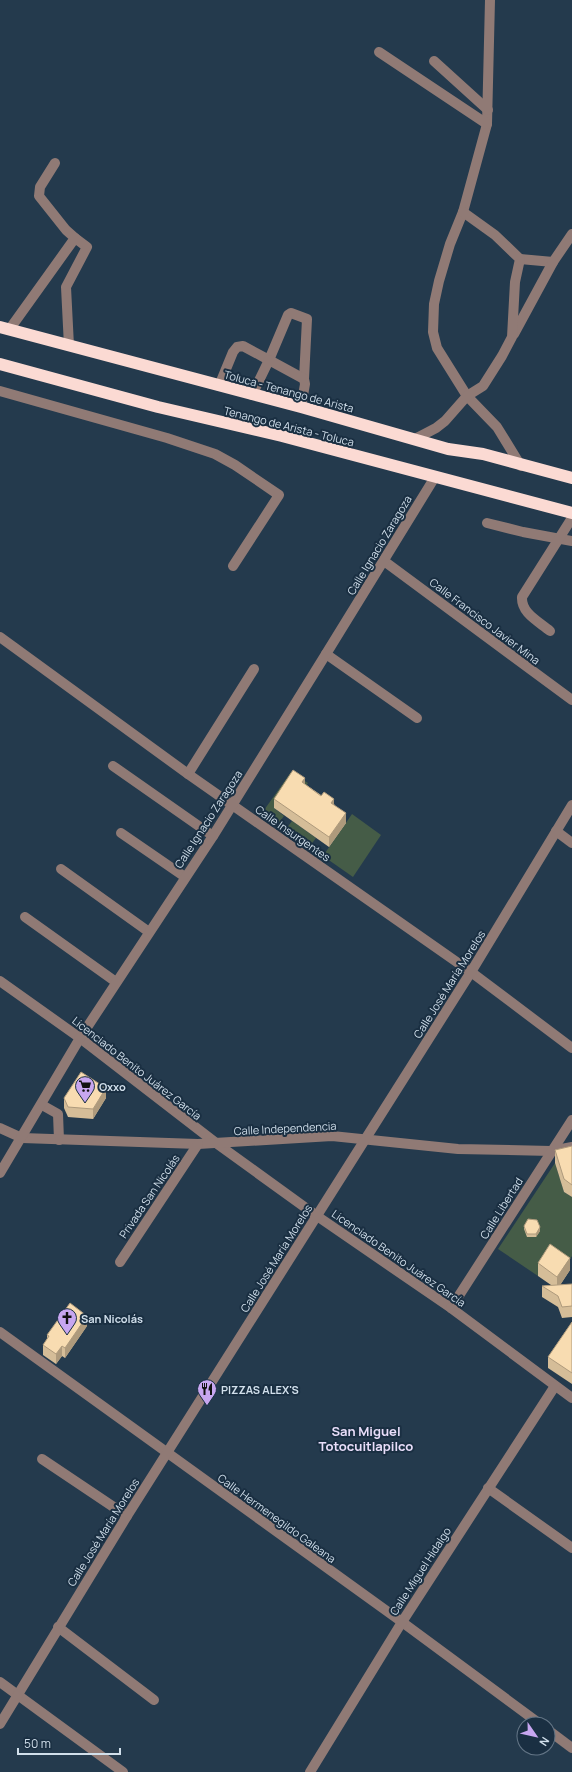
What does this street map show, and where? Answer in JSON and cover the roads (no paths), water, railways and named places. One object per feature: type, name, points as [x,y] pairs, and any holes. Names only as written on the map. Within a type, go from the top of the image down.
[{"type":"highway","name":"Toluca - Tenango de Arista","points":[[5,329],[301,407],[448,449],[483,454],[521,466],[572,478]]},
{"type":"highway","name":"Tenango de Arista - Toluca","points":[[0,364],[158,407],[282,436],[572,513]]},
{"type":"street","points":[[490,0],[487,124],[463,212],[450,244],[439,281],[434,304],[433,332],[437,348],[466,396],[497,427],[521,466]]},
{"type":"street","points":[[379,52],[487,124]]},
{"type":"street","points":[[434,61],[488,110]]},
{"type":"street","points":[[55,163],[40,187],[39,196],[66,230],[87,246],[66,287],[68,346]]},
{"type":"street","points":[[463,212],[495,235],[520,259],[553,262]]},
{"type":"street","points":[[415,439],[436,428],[445,421],[466,396],[483,386],[553,262],[572,234]]},
{"type":"street","points":[[5,329],[75,238]]},
{"type":"street","points":[[512,337],[515,282],[520,259]]},
{"type":"street","points":[[252,395],[289,313],[304,317],[308,322],[304,379],[306,384],[301,407]]},
{"type":"street","points":[[218,386],[233,352],[237,347],[243,346],[304,379]]},
{"type":"street","points":[[0,391],[167,438],[215,454],[236,465],[279,495],[233,566]]},
{"type":"street","name":"Calle Ignacio Zaragoza","points":[[0,1174],[80,1038],[213,836],[435,477]]},
{"type":"street","points":[[550,631],[524,610],[522,597],[572,518]]},
{"type":"street","points":[[487,523],[523,532],[572,540]]},
{"type":"street","name":"Calle Francisco Javier Mina","points":[[384,561],[572,700]]},
{"type":"street","name":"Calle Insurgentes","points":[[1,642],[471,972],[572,1048]]},
{"type":"street","points":[[326,654],[418,718]]},
{"type":"street","points":[[188,774],[254,669]]},
{"type":"street","points":[[113,766],[213,836]]},
{"type":"street","name":"Calle José María Morelos","points":[[0,1724],[127,1516],[471,972],[572,805]]},
{"type":"street","points":[[556,831],[572,842]]},
{"type":"street","points":[[121,833],[185,877]]},
{"type":"street","points":[[61,869],[150,932]]},
{"type":"street","points":[[25,917],[116,982]]},
{"type":"street","name":"Licenciado Benito Juárez García","points":[[0,980],[80,1038],[216,1143],[317,1216],[451,1308],[572,1398]]},
{"type":"street","points":[[42,1104],[58,1114],[59,1140]]},
{"type":"street","name":"Calle Libertad","points":[[451,1308],[572,1120]]},
{"type":"street","name":"Calle Independencia","points":[[0,1128],[22,1138],[59,1140],[198,1144],[332,1136],[458,1149],[551,1151],[572,1147]]},
{"type":"street","name":"Privada San Nicolás","points":[[120,1262],[198,1144]]},
{"type":"street","name":"Calle Hermenegildo Galeana","points":[[0,1332],[402,1622],[529,1716]]},
{"type":"street","name":"Calle Miguel Hidalgo","points":[[310,1772],[402,1622],[555,1386]]},
{"type":"street","points":[[42,1459],[127,1516]]},
{"type":"street","points":[[488,1488],[572,1548]]},
{"type":"street","points":[[58,1627],[154,1700]]},
{"type":"street","points":[[0,1682],[123,1772]]},
{"type":"street","points":[[556,1736],[572,1748]]},
{"type":"place","name":"Oxxo","points":[[85,1103]]},
{"type":"place","name":"San Nicolás","points":[[67,1335]]},
{"type":"place","name":"PIZZAS ALEX'S","points":[[207,1406]]},
{"type":"district","name":"San Miguel Totocuitlapilco","points":[[366,1438]]}]
